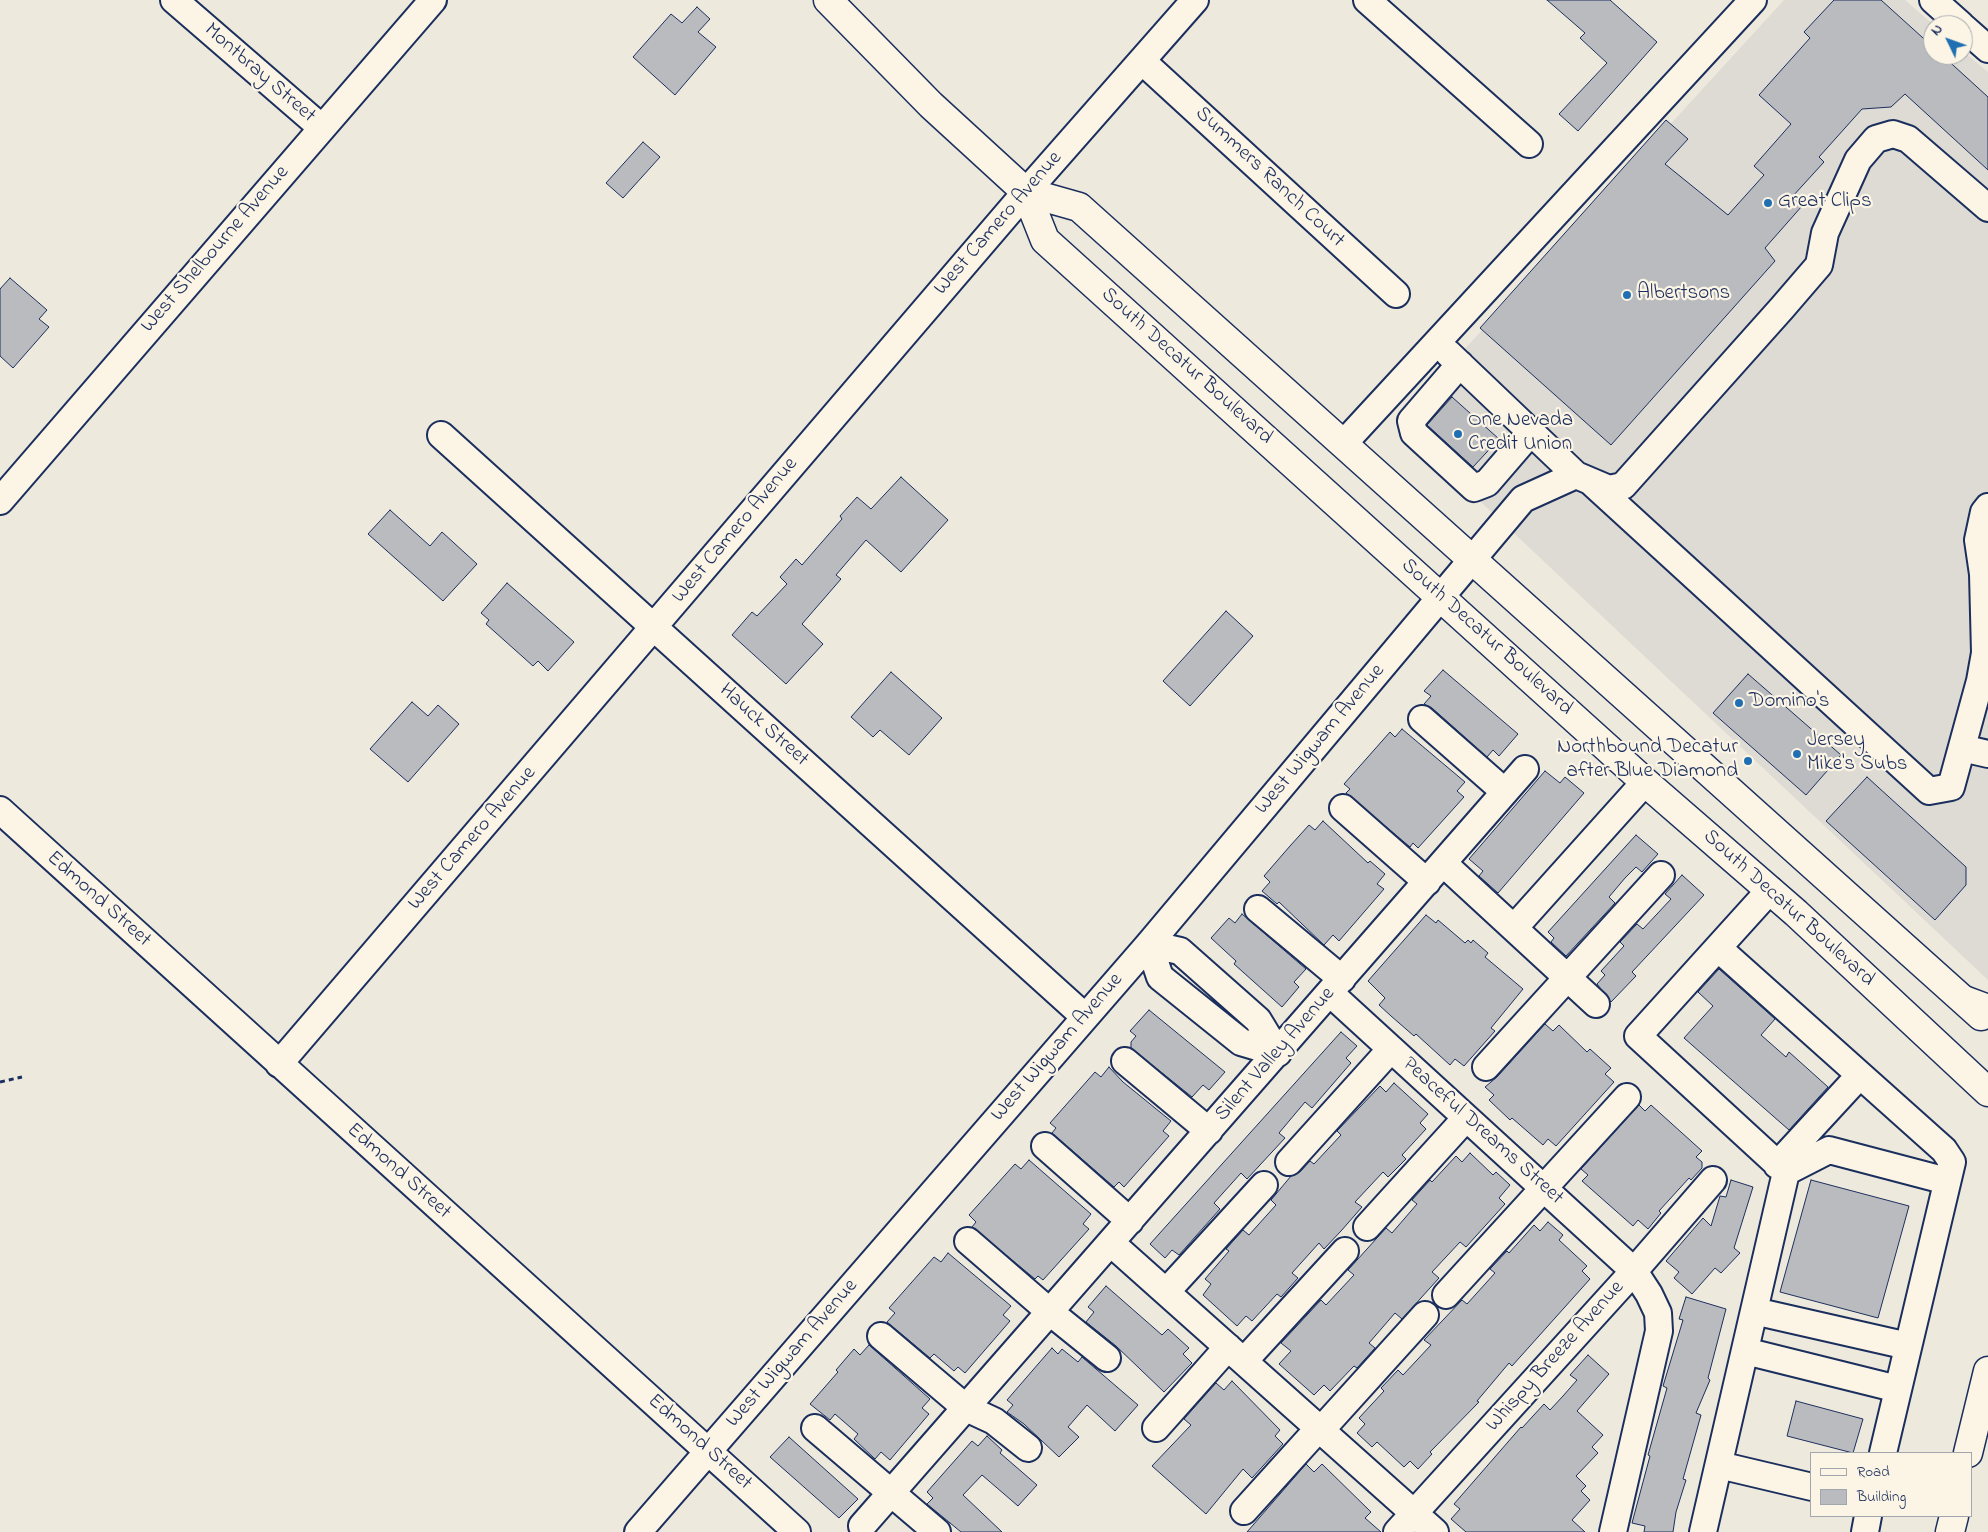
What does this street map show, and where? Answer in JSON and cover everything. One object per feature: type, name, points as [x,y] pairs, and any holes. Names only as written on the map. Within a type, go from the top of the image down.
[{"type":"main road","name":"South Decatur Boulevard","points":[[828,0],[931,106],[1026,192],[1045,240],[1645,782],[1770,890],[1988,1092]]},
{"type":"main road","name":"South Decatur Boulevard","points":[[1026,192],[1079,206],[1473,559],[1976,1005],[1988,1022]]},
{"type":"main road","points":[[1968,1452],[1988,1371]]},
{"type":"main road","points":[[1950,1532],[1954,1517]]},
{"type":"street","name":"Montbray Street","points":[[174,0],[322,128]]},
{"type":"street","name":"West Shelbourne Avenue","points":[[0,501],[433,0]]},
{"type":"street","name":"West Camero Avenue","points":[[279,1064],[1026,192],[1195,0]]},
{"type":"street","points":[[1367,0],[1529,144]]},
{"type":"street","points":[[1344,443],[1753,0]]},
{"type":"street","points":[[1932,0],[1949,15]]},
{"type":"street","points":[[1973,36],[1988,49]]},
{"type":"street","name":"Summers Ranch Court","points":[[1142,61],[1396,294]]},
{"type":"street","points":[[1583,478],[1609,489],[1622,486],[1819,265],[1825,233],[1858,160],[1876,139],[1893,134],[1908,139],[1988,208]]},
{"type":"street","points":[[1437,343],[1531,432],[1929,791],[1951,787],[1962,748],[1980,714],[1985,654],[1984,512],[1988,507]]},
{"type":"street","points":[[1460,364],[1411,421],[1414,433],[1474,488],[1487,483],[1531,432]]},
{"type":"street","name":"Hauck Street","points":[[441,435],[1084,1017]]},
{"type":"street","name":"West Wigwam Avenue","points":[[638,1532],[1149,944],[1522,499],[1583,478]]},
{"type":"street","points":[[1422,718],[1505,792]]},
{"type":"street","points":[[1962,748],[1988,754]]},
{"type":"street","name":"Silent Valley Avenue","points":[[862,1526],[1525,768]]},
{"type":"street","points":[[1514,928],[1645,782]]},
{"type":"street","points":[[1344,808],[1514,928],[1596,1004]]},
{"type":"street","name":"Edmond Street","points":[[0,810],[797,1532]]},
{"type":"street","points":[[1486,1067],[1661,875]]},
{"type":"street","points":[[1770,890],[1638,1036],[1781,1168]]},
{"type":"street","name":"Silent Valley Avenue","points":[[1258,909],[1336,986]]},
{"type":"street","points":[[1149,944],[1180,950],[1258,1020],[1278,1052],[1241,1042],[1160,977],[1149,944]]},
{"type":"street","points":[[1718,948],[1944,1150],[1952,1162],[1883,1452]]},
{"type":"street","name":"Peaceful Dreams Street","points":[[1336,986],[1392,1050],[1634,1271],[1649,1294],[1658,1313],[1659,1331],[1612,1532]]},
{"type":"street","points":[[1220,1026],[1237,1003]]},
{"type":"street","points":[[1289,1162],[1392,1050]]},
{"type":"street","name":"Silent Valley Avenue","points":[[1125,1061],[1209,1131]]},
{"type":"street","points":[[1703,1532],[1754,1310],[1781,1168],[1860,1075]]},
{"type":"street","points":[[1446,1295],[1627,1097]]},
{"type":"street","points":[[1367,1227],[1466,1118]]},
{"type":"street","points":[[1045,1146],[1130,1220]]},
{"type":"street","points":[[1781,1168],[1829,1150],[1947,1181]]},
{"type":"street","name":"Whispy Breeze Avenue","points":[[1397,1532],[1634,1271],[1712,1180]]},
{"type":"street","points":[[1166,1292],[1264,1184]]},
{"type":"street","points":[[968,1241],[1050,1312],[1107,1358]]},
{"type":"street","points":[[1111,1243],[1435,1532]]},
{"type":"street","points":[[1156,1428],[1345,1251]]},
{"type":"street","points":[[1754,1310],[1908,1346]]},
{"type":"street","points":[[1244,1511],[1425,1315]]},
{"type":"street","points":[[881,1336],[966,1408],[994,1421],[1028,1448]]},
{"type":"street","points":[[1744,1351],[1898,1388]]},
{"type":"street","points":[[815,1428],[937,1532]]},
{"type":"street","points":[[1719,1465],[1810,1486]]},
{"type":"street","points":[[1864,1532],[1868,1517]]},
{"type":"path","points":[[0,1082],[22,1076]]},
{"type":"shaded area","points":[[1784,0],[1905,0],[1923,16],[1923,65],[1973,65],[1973,59],[1988,72],[1988,980],[1397,423]]},
{"type":"building","points":[[1547,0],[1610,0],[1657,42],[1578,131],[1559,114],[1607,63],[1580,38],[1585,33]]},
{"type":"building","name":"Albertsons","points":[[1834,0],[1881,0],[1923,38],[1923,65],[1953,65],[1988,97],[1988,170],[1905,94],[1891,107],[1862,109],[1819,157],[1824,162],[1792,197],[1802,206],[1765,248],[1775,261],[1611,445],[1480,328],[1666,120],[1688,139],[1665,164],[1728,215],[1764,175],[1754,166],[1791,124],[1759,95],[1810,38],[1804,32]]},
{"type":"building","points":[[697,7],[710,19],[698,32],[716,47],[675,95],[633,57],[671,14],[682,23]]},
{"type":"building","points":[[643,142],[660,157],[623,198],[606,183]]},
{"type":"building","points":[[10,278],[47,310],[39,319],[49,327],[13,368],[0,356],[0,289]]},
{"type":"building","name":"One Nevada Credit Union","points":[[1452,397],[1499,439],[1473,467],[1427,425]]},
{"type":"building","points":[[901,477],[948,520],[901,572],[866,540],[836,575],[841,579],[802,624],[823,644],[786,684],[732,635],[752,612],[757,616],[787,584],[780,577],[796,559],[802,565],[842,519],[840,516],[857,497],[871,509]]},
{"type":"building","points":[[390,510],[430,546],[442,532],[477,564],[443,601],[368,534]]},
{"type":"building","points":[[507,583],[574,642],[548,671],[538,661],[533,666],[486,624],[489,620],[481,613]]},
{"type":"building","points":[[1226,611],[1253,636],[1190,706],[1163,681]]},
{"type":"building","points":[[1443,670],[1518,734],[1499,756],[1493,750],[1487,757],[1432,708],[1424,704],[1431,696],[1424,691]]},
{"type":"building","points":[[891,672],[942,718],[909,755],[880,730],[873,737],[851,717]]},
{"type":"building","points":[[1748,674],[1841,755],[1806,795],[1713,713]]},
{"type":"building","points":[[412,702],[428,716],[438,705],[459,724],[408,782],[370,749]]},
{"type":"building","points":[[1402,729],[1465,782],[1457,791],[1464,797],[1418,848],[1413,843],[1410,847],[1346,793],[1350,789],[1344,784],[1390,732],[1395,737]]},
{"type":"building","points":[[1545,771],[1560,783],[1565,777],[1584,793],[1498,893],[1479,876],[1483,871],[1469,859]]},
{"type":"building","points":[[1867,777],[1966,867],[1966,885],[1935,920],[1826,821]]},
{"type":"building","points":[[1323,821],[1368,863],[1370,861],[1385,874],[1377,884],[1384,889],[1339,941],[1333,935],[1324,945],[1279,902],[1277,904],[1262,891],[1270,882],[1264,876],[1290,846],[1309,825],[1315,830]]},
{"type":"building","points":[[1636,835],[1658,854],[1642,872],[1636,867],[1625,878],[1609,897],[1615,903],[1566,956],[1551,942],[1554,938],[1548,932]]},
{"type":"building","points":[[1682,875],[1704,895],[1632,972],[1636,976],[1611,1002],[1597,984],[1605,975],[1601,971],[1624,946],[1620,942],[1637,924],[1643,929],[1671,899],[1665,894]]},
{"type":"building","points":[[1242,914],[1306,969],[1294,982],[1299,987],[1282,1007],[1234,964],[1236,961],[1211,938],[1229,918],[1235,923]]},
{"type":"building","points":[[1426,915],[1436,923],[1438,920],[1465,943],[1468,940],[1471,943],[1473,940],[1488,953],[1485,957],[1523,989],[1491,1028],[1495,1031],[1464,1066],[1455,1059],[1450,1065],[1416,1034],[1414,1036],[1391,1016],[1379,1005],[1385,998],[1368,981]]},
{"type":"building","points":[[1719,969],[1775,1019],[1761,1035],[1786,1057],[1789,1052],[1828,1087],[1789,1130],[1684,1038],[1713,1006],[1698,992]]},
{"type":"building","points":[[1149,1010],[1225,1072],[1209,1090],[1203,1085],[1192,1097],[1131,1048],[1131,1042],[1136,1036],[1130,1031]]},
{"type":"building","points":[[1545,1024],[1553,1031],[1559,1025],[1587,1052],[1590,1049],[1611,1068],[1605,1074],[1614,1082],[1556,1146],[1548,1139],[1543,1145],[1512,1118],[1510,1120],[1489,1100],[1494,1095],[1485,1087],[1497,1077]]},
{"type":"building","points":[[1341,1032],[1357,1046],[1346,1058],[1351,1063],[1312,1108],[1305,1102],[1279,1133],[1285,1138],[1247,1179],[1241,1173],[1214,1203],[1220,1209],[1179,1255],[1172,1250],[1165,1258],[1150,1244]]},
{"type":"building","points":[[1109,1067],[1123,1082],[1171,1121],[1163,1131],[1169,1136],[1124,1187],[1119,1182],[1114,1187],[1052,1133],[1056,1128],[1050,1123],[1095,1072],[1101,1077]]},
{"type":"building","points":[[1394,1083],[1428,1114],[1420,1123],[1426,1129],[1402,1155],[1406,1159],[1388,1177],[1383,1172],[1355,1202],[1362,1207],[1341,1231],[1324,1249],[1319,1243],[1292,1273],[1298,1278],[1281,1297],[1277,1294],[1252,1321],[1246,1316],[1237,1326],[1203,1295],[1211,1284],[1205,1279],[1229,1251],[1226,1249],[1243,1230],[1249,1235],[1276,1205],[1271,1200],[1291,1176],[1300,1172],[1310,1161],[1314,1164],[1341,1135],[1337,1131],[1380,1086],[1386,1092]]},
{"type":"building","points":[[1639,1105],[1645,1111],[1651,1105],[1702,1151],[1696,1157],[1702,1162],[1702,1168],[1691,1180],[1689,1178],[1659,1211],[1661,1213],[1648,1229],[1638,1220],[1633,1226],[1582,1181],[1588,1175],[1581,1169]]},
{"type":"building","points":[[1470,1153],[1493,1175],[1496,1172],[1510,1185],[1499,1198],[1505,1204],[1466,1247],[1460,1242],[1432,1272],[1439,1278],[1402,1319],[1395,1313],[1369,1343],[1375,1348],[1357,1368],[1354,1366],[1330,1391],[1324,1385],[1314,1395],[1279,1364],[1291,1351],[1281,1343],[1321,1300],[1326,1305],[1354,1275],[1348,1270],[1386,1228],[1392,1233],[1417,1204],[1412,1200],[1430,1180],[1432,1182],[1456,1156],[1462,1162]]},
{"type":"building","points":[[1029,1160],[1091,1214],[1083,1224],[1089,1229],[1043,1280],[1038,1276],[1035,1279],[972,1227],[976,1222],[969,1215],[1015,1164],[1021,1169]]},
{"type":"building","points":[[1731,1180],[1753,1187],[1734,1248],[1740,1253],[1721,1273],[1715,1268],[1692,1294],[1674,1278],[1679,1272],[1666,1261],[1703,1218],[1711,1226],[1720,1196],[1726,1197]]},
{"type":"building","points":[[1811,1180],[1909,1206],[1878,1318],[1780,1292]]},
{"type":"building","points":[[1548,1222],[1563,1235],[1559,1240],[1587,1266],[1582,1271],[1590,1279],[1512,1366],[1509,1363],[1477,1401],[1479,1402],[1430,1452],[1432,1454],[1418,1469],[1410,1461],[1404,1467],[1377,1442],[1372,1447],[1357,1433],[1365,1424],[1359,1418],[1384,1391],[1381,1388],[1398,1370],[1403,1375],[1431,1345],[1424,1340],[1462,1300],[1467,1304],[1495,1273],[1490,1269],[1507,1251],[1509,1253],[1534,1225],[1540,1231]]},
{"type":"building","points":[[948,1253],[1011,1306],[1003,1315],[1010,1321],[965,1373],[958,1367],[954,1371],[934,1354],[930,1358],[887,1322],[895,1313],[889,1308],[934,1257],[941,1262]]},
{"type":"building","points":[[1106,1286],[1162,1335],[1168,1329],[1189,1348],[1183,1354],[1192,1363],[1164,1392],[1116,1346],[1086,1322],[1094,1312],[1088,1307]]},
{"type":"building","points":[[1686,1297],[1726,1309],[1708,1378],[1710,1380],[1696,1413],[1701,1415],[1683,1479],[1686,1480],[1676,1512],[1673,1532],[1644,1532],[1645,1526],[1632,1523],[1650,1456],[1648,1455],[1667,1388],[1663,1386],[1683,1320],[1679,1319]]},
{"type":"building","points":[[869,1345],[930,1399],[922,1408],[929,1414],[890,1460],[881,1452],[875,1459],[854,1439],[858,1434],[835,1414],[830,1420],[810,1404],[838,1372],[836,1370],[854,1349],[860,1355]]},
{"type":"building","points":[[1052,1348],[1058,1354],[1062,1349],[1078,1362],[1082,1357],[1138,1405],[1115,1431],[1087,1405],[1068,1427],[1079,1437],[1059,1457],[1024,1424],[1007,1412],[1013,1405],[1007,1400]]},
{"type":"building","points":[[1588,1355],[1609,1374],[1577,1411],[1603,1435],[1592,1447],[1598,1453],[1576,1476],[1586,1486],[1581,1491],[1590,1500],[1572,1520],[1585,1532],[1466,1532],[1451,1519],[1460,1509],[1454,1504],[1521,1427],[1544,1404],[1550,1410],[1563,1396],[1577,1380],[1570,1375]]},
{"type":"building","points":[[1232,1381],[1280,1430],[1275,1436],[1283,1444],[1252,1478],[1243,1469],[1206,1514],[1152,1466],[1191,1425],[1184,1419],[1216,1383],[1224,1390]]},
{"type":"building","points":[[1796,1401],[1863,1419],[1853,1452],[1787,1436]]},
{"type":"building","points":[[987,1436],[1002,1450],[1000,1453],[1037,1485],[1018,1506],[982,1475],[963,1495],[1002,1532],[961,1532],[927,1504],[933,1498],[927,1492],[972,1441],[978,1446]]},
{"type":"building","points":[[789,1437],[858,1499],[839,1518],[770,1457]]},
{"type":"building","points":[[1306,1464],[1314,1472],[1322,1464],[1371,1512],[1365,1518],[1381,1532],[1247,1532]]},
{"type":"place","name":"Great Clips","points":[[1768,203]]},
{"type":"place","name":"Albertsons","points":[[1627,295]]},
{"type":"place","name":"One Nevada Credit Union","points":[[1458,434]]},
{"type":"place","name":"Domino's","points":[[1739,703]]},
{"type":"place","name":"Jersey Mike's Subs","points":[[1797,754]]},
{"type":"place","name":"Northbound Decatur after Blue Diamond","points":[[1748,761]]}]
